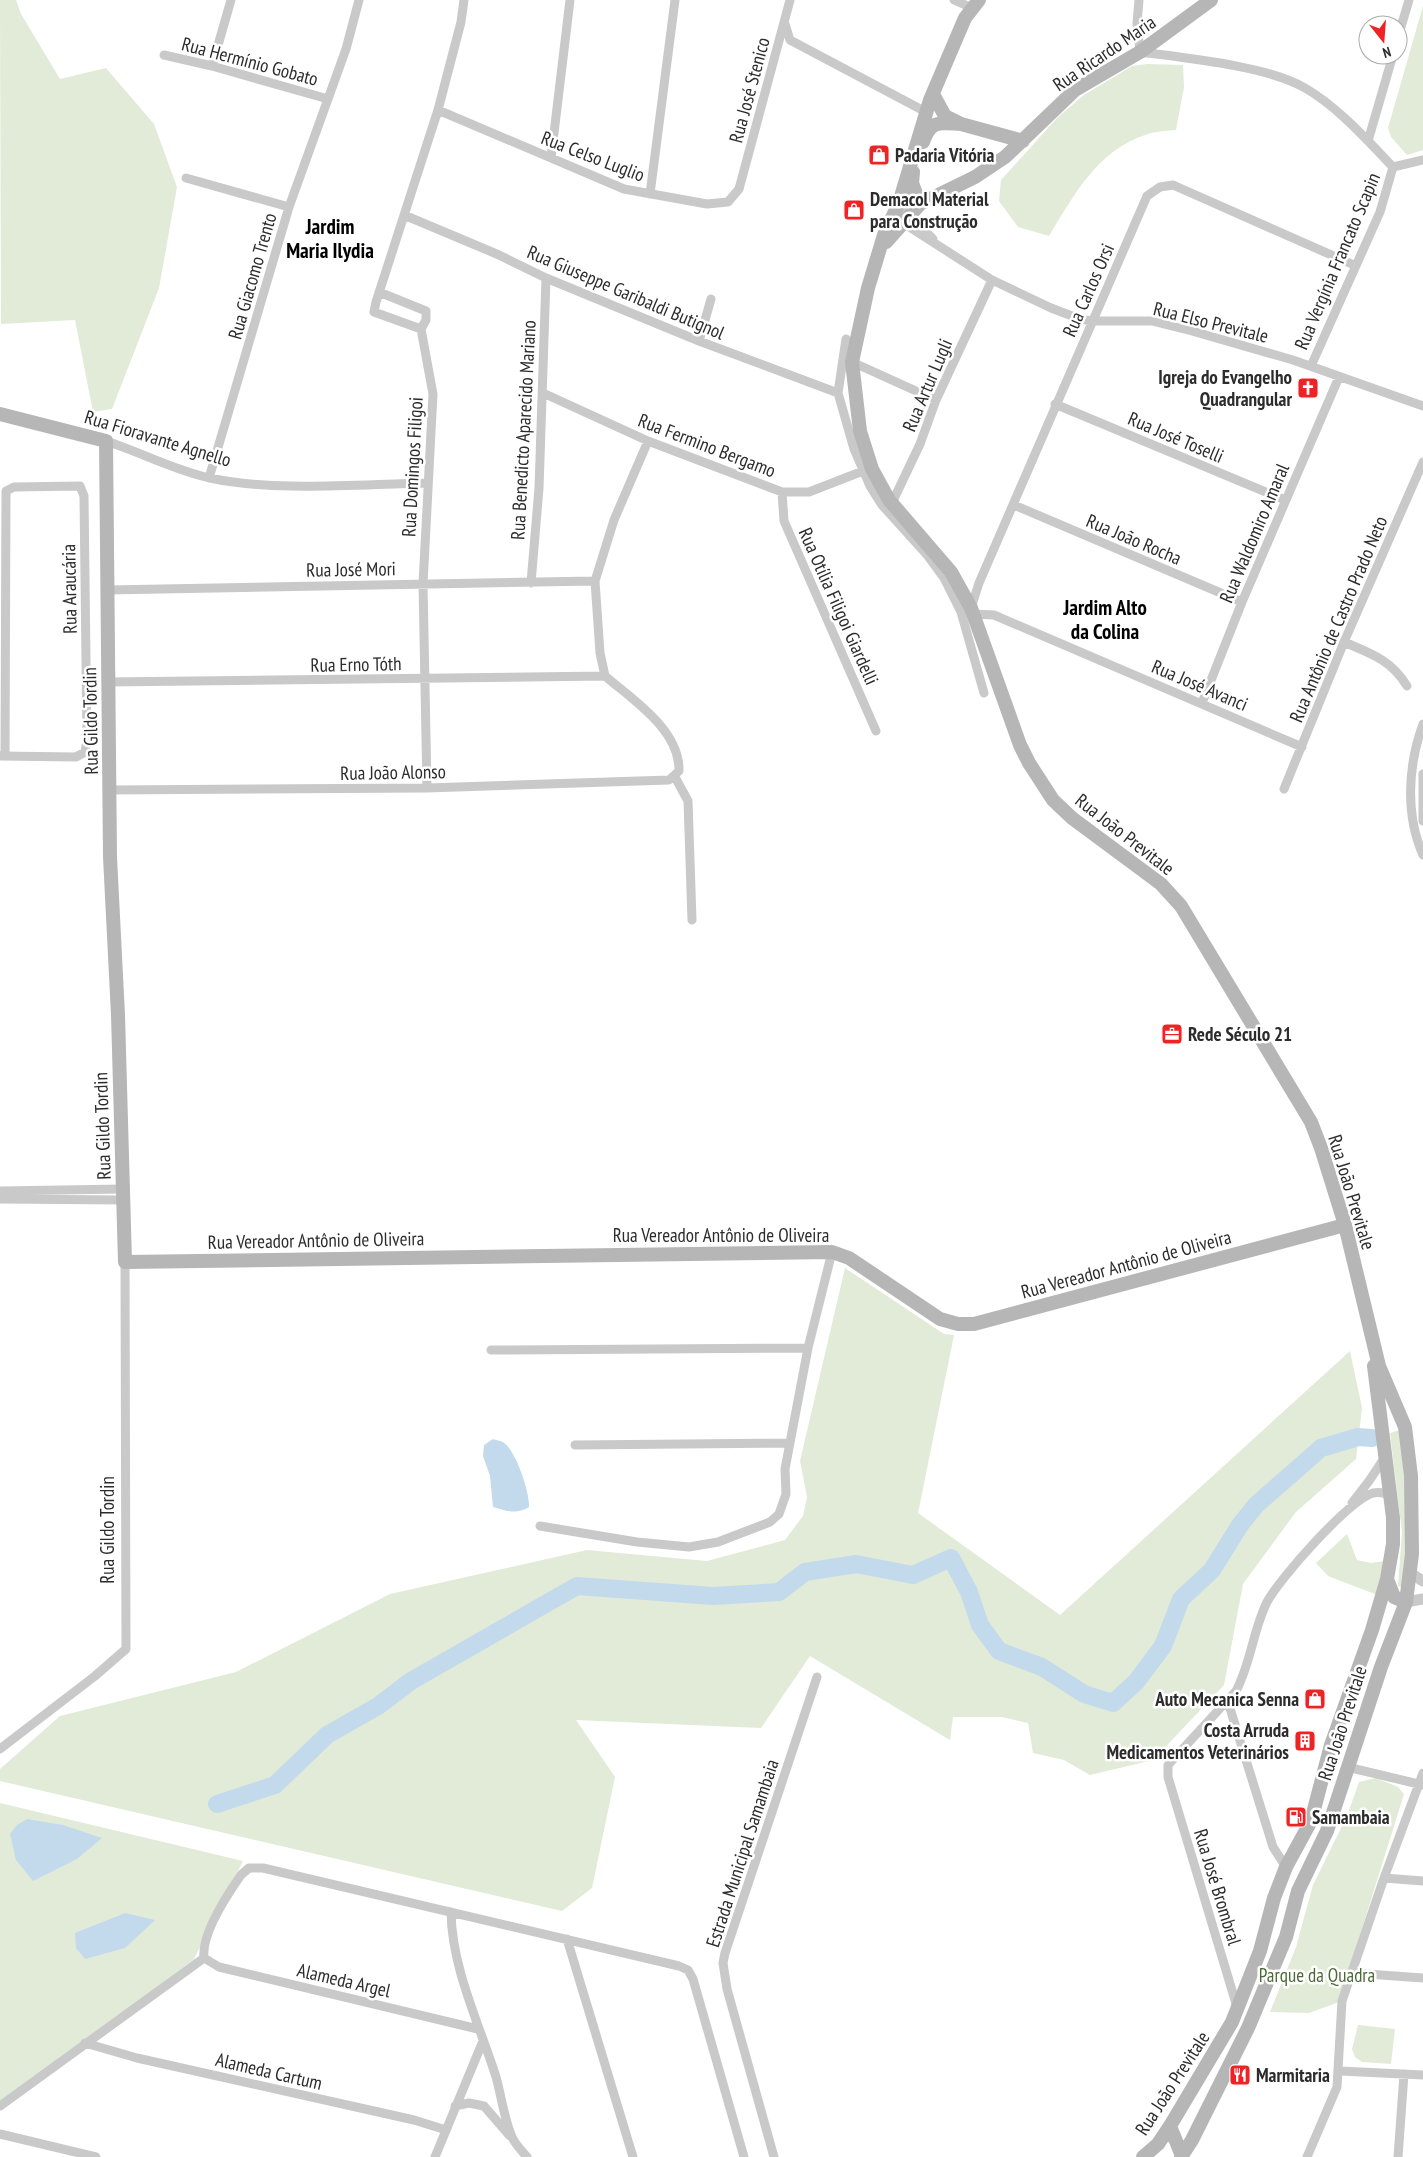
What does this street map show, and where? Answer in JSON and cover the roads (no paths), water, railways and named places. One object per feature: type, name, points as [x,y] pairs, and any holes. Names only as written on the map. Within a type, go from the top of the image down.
[{"type":"main road","name":"Rua Ricardo Maria","points":[[907,214],[975,177],[1005,157],[1075,90],[1140,52],[1211,0]]},
{"type":"main road","name":"Rua João Previtale","points":[[975,4],[953,42],[926,112],[899,203],[907,214],[881,249],[868,288],[852,362],[857,416],[865,450],[872,469],[892,503],[951,572],[972,611],[1001,697],[1029,763],[1053,800],[1072,818],[1161,884],[1187,914],[1311,1122],[1332,1178],[1379,1366],[1405,1427],[1411,1476],[1412,1554],[1406,1602],[1380,1667],[1327,1831],[1298,1891],[1280,1952],[1248,2028],[1192,2140],[1181,2157]]},
{"type":"main road","points":[[933,94],[946,116],[961,124],[1023,141]]},
{"type":"main road","points":[[907,214],[914,191],[912,174],[926,132],[935,124],[961,124]]},
{"type":"main road","name":"Rua Fioravante Agnello","points":[[0,414],[106,441]]},
{"type":"main road","name":"Rua Gildo Tordin","points":[[106,441],[110,856],[125,1262]]},
{"type":"main road","name":"Rua Vereador Antônio de Oliveira","points":[[125,1262],[832,1252],[849,1258],[940,1320],[966,1324],[1345,1225]]},
{"type":"main road","name":"Rua João Previtale","points":[[1143,2157],[1158,2144],[1170,2126],[1232,2022],[1260,1951],[1274,1898],[1286,1867],[1312,1821],[1331,1745],[1372,1630],[1387,1579],[1393,1544],[1391,1497],[1371,1338]]},
{"type":"main road","points":[[1382,1428],[1393,1420],[1400,1422],[1405,1427]]},
{"type":"main road","points":[[1387,1579],[1394,1597],[1406,1602]]},
{"type":"main road","points":[[1170,2126],[1181,2157]]},
{"type":"street","points":[[212,66],[231,0]]},
{"type":"street","name":"Rua Giacomo Trento","points":[[209,478],[290,207],[346,48],[359,0]]},
{"type":"street","points":[[421,329],[374,312],[438,110],[461,22],[464,0]]},
{"type":"street","points":[[551,158],[570,0]]},
{"type":"street","points":[[650,194],[675,0]]},
{"type":"street","name":"Rua José Stenico","points":[[739,189],[790,0]]},
{"type":"street","points":[[954,0],[975,4]]},
{"type":"street","points":[[1139,0],[1140,52],[1265,72],[1288,80],[1304,87],[1323,100],[1394,167],[1423,160]]},
{"type":"street","points":[[1405,15],[1409,0]]},
{"type":"street","points":[[785,15],[786,29],[790,40],[926,112],[935,124]]},
{"type":"street","name":"Rua Hermínio Gobato","points":[[164,55],[212,66],[328,99]]},
{"type":"street","points":[[1368,141],[1390,65]]},
{"type":"street","name":"Rua Celso Luglio","points":[[438,110],[624,189],[707,204],[728,202],[739,189]]},
{"type":"street","name":"Rua Vergínia Francato Scapin","points":[[1311,366],[1354,265],[1380,212],[1394,167]]},
{"type":"street","points":[[186,178],[290,207]]},
{"type":"street","name":"Rua Carlos Orsi","points":[[972,611],[979,583],[1014,505],[1055,404],[1147,196],[1160,186],[1173,185],[1185,189],[1354,265]]},
{"type":"street","name":"Rua Elso Previtale","points":[[907,214],[940,247],[992,280],[1051,308],[1092,321],[1152,321],[1311,366],[1423,406]]},
{"type":"street","name":"Rua Giuseppe Garibaldi Butignol","points":[[404,215],[499,255],[546,278],[699,341],[838,393]]},
{"type":"street","name":"Rua Benedicto Aparecido Mariano","points":[[531,583],[539,488],[546,278]]},
{"type":"street","name":"Rua Artur Lugli","points":[[892,503],[920,444],[936,400],[992,280]]},
{"type":"street","name":"Rua Domingos Filigoi","points":[[379,292],[426,311],[426,320],[421,329],[433,394],[423,584],[427,788]]},
{"type":"street","points":[[699,341],[711,299]]},
{"type":"street","points":[[846,339],[838,393],[854,449],[863,471],[882,505],[928,556],[944,578],[962,612],[984,693]]},
{"type":"street","points":[[852,362],[936,400]]},
{"type":"street","name":"Rua Waldomiro Amaral","points":[[1202,703],[1242,602],[1339,377]]},
{"type":"street","name":"Rua Fermino Bergamo","points":[[543,393],[648,441],[782,492],[809,492],[863,471]]},
{"type":"street","name":"Rua José Toselli","points":[[1055,404],[1285,500]]},
{"type":"street","name":"Rua Fioravante Agnello","points":[[106,441],[209,478],[273,484],[427,483]]},
{"type":"street","points":[[648,441],[614,520],[595,581],[600,653],[605,676],[655,719],[670,740],[679,761],[679,771],[674,777],[688,802],[692,920]]},
{"type":"street","name":"Rua Antônio de Castro Prado Neto","points":[[1284,789],[1344,642],[1423,462]]},
{"type":"street","name":"Rua Araucária","points":[[80,486],[84,496],[87,741],[85,752],[76,757],[2,756],[6,491],[14,487],[80,486]]},
{"type":"street","name":"Rua Otília Filigoi Giardelli","points":[[782,492],[784,521],[876,731]]},
{"type":"street","name":"Rua João Rocha","points":[[1014,505],[1242,602]]},
{"type":"street","name":"Rua José Mori","points":[[107,590],[595,581]]},
{"type":"street","name":"Rua José Avanci","points":[[972,611],[994,614],[1302,747]]},
{"type":"street","points":[[1344,642],[1384,659],[1399,672],[1407,686]]},
{"type":"street","name":"Rua Erno Tóth","points":[[108,682],[426,680],[605,676]]},
{"type":"street","points":[[1423,724],[1414,750],[1412,792],[1413,818],[1423,855]]},
{"type":"street","points":[[1423,774],[1423,820]]},
{"type":"street","name":"Rua João Alonso","points":[[110,790],[427,788],[663,782],[674,777]]},
{"type":"street","points":[[0,1191],[124,1195]]},
{"type":"street","points":[[0,1199],[124,1195]]},
{"type":"street","points":[[540,1526],[637,1542],[689,1547],[718,1542],[770,1522],[779,1514],[786,1494],[785,1468],[808,1348],[832,1252]]},
{"type":"street","name":"Rua Gildo Tordin","points":[[0,1749],[95,1676],[126,1649],[125,1262]]},
{"type":"street","points":[[491,1350],[808,1348]]},
{"type":"street","points":[[575,1445],[790,1443]]},
{"type":"street","points":[[1286,1867],[1273,1847],[1228,1702],[1242,1680],[1260,1617],[1269,1599],[1280,1582],[1345,1511],[1369,1481],[1385,1456]]},
{"type":"street","points":[[1345,1511],[1374,1493],[1384,1493],[1391,1497]]},
{"type":"street","points":[[1410,1573],[1423,1581]]},
{"type":"street","points":[[1406,1602],[1423,1598]]},
{"type":"street","name":"Estrada Municipal Samambaia","points":[[774,2157],[727,1989],[723,1963],[817,1677]]},
{"type":"street","name":"Rua José Brombral","points":[[1228,1702],[1172,1758],[1168,1766],[1168,1777],[1237,2007]]},
{"type":"street","points":[[1347,1766],[1421,1784]]},
{"type":"street","points":[[1307,2157],[1337,2087],[1340,2071],[1342,2001],[1384,1878],[1421,1784],[1423,1773]]},
{"type":"street","points":[[0,2106],[204,1958],[203,1950],[207,1936],[240,1875],[249,1868],[262,1868],[567,1939],[679,1966],[688,1970],[693,1979],[744,2157]]},
{"type":"street","points":[[1384,1878],[1423,1881]]},
{"type":"street","points":[[451,1912],[451,1934],[456,1955],[478,2029],[496,2077],[512,2138]]},
{"type":"street","points":[[567,1939],[633,2157]]},
{"type":"street","name":"Alameda Argel","points":[[204,1958],[219,1966],[478,2029]]},
{"type":"street","points":[[1352,1973],[1423,1978]]},
{"type":"street","points":[[436,2157],[455,2106],[483,2041]]},
{"type":"street","name":"Alameda Cartum","points":[[85,2043],[137,2058],[414,2120],[446,2130]]},
{"type":"street","points":[[1340,2071],[1423,2076]]},
{"type":"street","points":[[1398,2157],[1404,2074]]},
{"type":"street","points":[[455,2106],[469,2103],[484,2106],[527,2157]]},
{"type":"street","points":[[3,2135],[96,2157]]},
{"type":"water","points":[[493,1439],[503,1442],[513,1454],[525,1483],[529,1507],[511,1512],[493,1507],[490,1476],[483,1456],[484,1445]]},
{"type":"water","points":[[27,1819],[63,1825],[102,1838],[77,1859],[33,1881],[16,1860],[10,1834],[17,1825]]},
{"type":"water","points":[[125,1913],[155,1920],[125,1948],[85,1959],[76,1948],[75,1933]]},
{"type":"waterway","points":[[217,1804],[275,1785],[327,1735],[378,1706],[411,1681],[577,1586],[713,1596],[779,1592],[805,1572],[856,1564],[913,1575],[951,1558],[969,1592],[980,1625],[999,1651],[1042,1667],[1084,1694],[1113,1703],[1136,1682],[1163,1646],[1181,1599],[1212,1570],[1240,1525],[1256,1505],[1321,1448],[1358,1437],[1372,1438]]},
{"type":"place","name":"Padaria Vitória","points":[[879,155]]},
{"type":"place","name":"Demacol Material para Construção","points":[[854,210]]},
{"type":"place","name":"Igreja do Evangelho Quadrangular","points":[[1308,388]]},
{"type":"place","name":"Rede Século 21","points":[[1172,1034]]},
{"type":"place","name":"Auto Mecanica Senna","points":[[1315,1699]]},
{"type":"place","name":"Costa Arruda Medicamentos Veterinários","points":[[1305,1741]]},
{"type":"place","name":"Samambaia","points":[[1296,1817]]},
{"type":"place","name":"Marmitaria","points":[[1240,2075]]},
{"type":"district","name":"Jardim Maria Ilydia","points":[[330,239]]},
{"type":"district","name":"Jardim Alto da Colina","points":[[1105,620]]},
{"type":"park label","name":"Parque da Quadra","points":[[1317,1975]]}]
